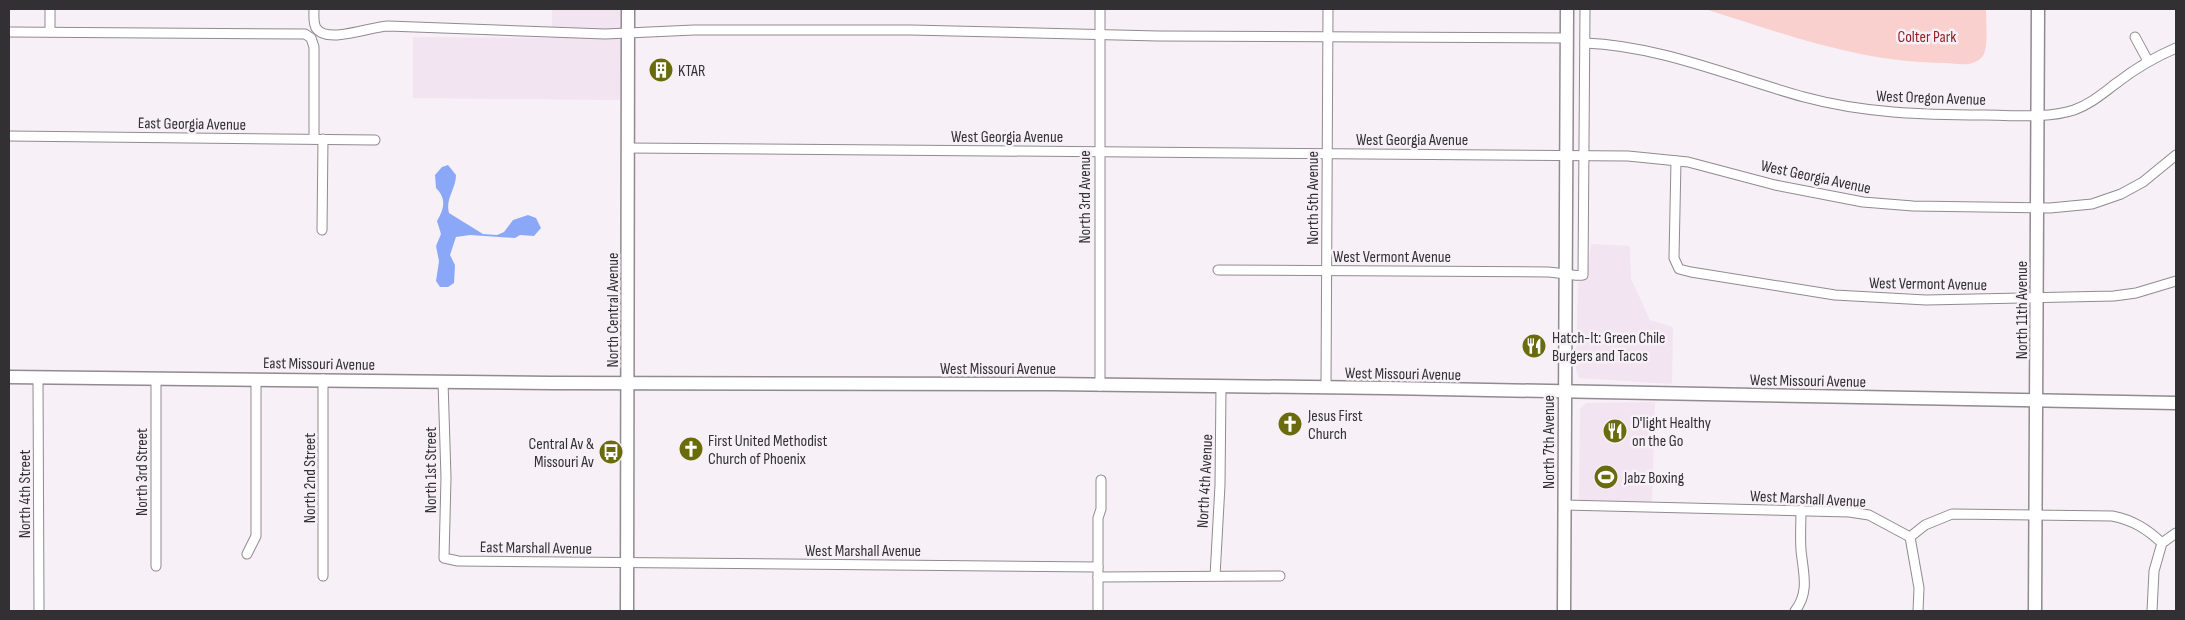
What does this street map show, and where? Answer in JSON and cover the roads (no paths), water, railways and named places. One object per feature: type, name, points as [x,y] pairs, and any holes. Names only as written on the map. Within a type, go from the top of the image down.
[{"type":"main road","name":"North Central Avenue","points":[[628,9],[628,611]]},
{"type":"main road","name":"North 7th Avenue","points":[[1564,611],[1567,9]]},
{"type":"main road","name":"North 11th Avenue","points":[[2035,611],[2038,9]]},
{"type":"main road","name":"East Missouri Avenue","points":[[9,377],[629,383]]},
{"type":"main road","name":"West Missouri Avenue","points":[[629,383],[1564,391],[2176,403]]},
{"type":"street","points":[[50,9],[50,32]]},
{"type":"street","points":[[314,9],[314,24],[319,31],[329,34],[344,34],[379,26],[425,26],[549,33],[911,30],[1100,34],[1567,38]]},
{"type":"street","name":"North 3rd Avenue","points":[[1100,9],[1100,386]]},
{"type":"street","name":"North 5th Avenue","points":[[1326,388],[1328,9]]},
{"type":"street","points":[[1565,272],[1578,276],[1584,272],[1585,9]]},
{"type":"street","points":[[9,32],[301,34],[311,38],[314,51],[322,230]]},
{"type":"street","points":[[2135,37],[2148,61]]},
{"type":"street","name":"West Oregon Avenue","points":[[1585,43],[1684,59],[1804,97],[1876,111],[1925,115],[2063,113],[2087,104],[2148,61],[2176,48]]},
{"type":"street","name":"East Georgia Avenue","points":[[9,136],[375,140]]},
{"type":"street","name":"West Georgia Avenue","points":[[627,148],[1628,156],[1676,161],[1818,195],[1863,202],[1913,206],[2038,208],[2092,204],[2121,194],[2143,182],[2176,156]]},
{"type":"street","name":"West Vermont Avenue","points":[[1676,161],[1674,258],[1679,269],[1746,282],[1835,295],[1926,300],[2114,296],[2176,281]]},
{"type":"street","name":"West Vermont Avenue","points":[[1218,270],[1565,272]]},
{"type":"street","name":"North 4th Street","points":[[38,377],[39,611]]},
{"type":"street","name":"North 3rd Street","points":[[156,378],[156,566]]},
{"type":"street","points":[[247,554],[256,536],[256,379]]},
{"type":"street","name":"North 2nd Street","points":[[323,379],[323,576]]},
{"type":"street","name":"North 1st Street","points":[[443,381],[446,478],[444,558]]},
{"type":"street","name":"North 4th Avenue","points":[[1215,576],[1220,485],[1221,387]]},
{"type":"street","points":[[1098,611],[1102,480]]},
{"type":"street","name":"West Marshall Avenue","points":[[1564,505],[1849,512],[1869,515],[1910,537]]},
{"type":"street","points":[[1795,611],[1800,605],[1805,588],[1801,550],[1801,510]]},
{"type":"street","points":[[1918,611],[1919,588],[1910,537],[1924,525],[1952,514],[2112,516],[2127,519],[2149,531],[2162,543]]},
{"type":"street","points":[[2152,611],[2154,571],[2162,543],[2176,533]]},
{"type":"street","name":"East Marshall Avenue","points":[[444,558],[458,561],[628,564]]},
{"type":"street","name":"West Marshall Avenue","points":[[628,564],[1098,567]]},
{"type":"street","points":[[1098,577],[1280,576]]},
{"type":"water","points":[[448,165],[456,175],[448,203],[449,213],[483,234],[497,235],[504,232],[513,220],[528,215],[536,218],[541,228],[534,236],[520,235],[515,238],[470,235],[456,237],[450,255],[455,265],[454,283],[448,287],[440,287],[436,281],[439,261],[436,246],[441,234],[437,221],[443,200],[436,188],[435,175],[442,167]]},
{"type":"place","name":"KTAR","points":[[661,70]]},
{"type":"place","name":"Hatch-It: Green Chile Burgers and Tacos","points":[[1534,346]]},
{"type":"place","name":"Jesus First Church","points":[[1290,424]]},
{"type":"place","name":"D'light Healthy on the Go","points":[[1615,431]]},
{"type":"place","name":"First United Methodist Church of Phoenix","points":[[691,449]]},
{"type":"place","name":"Central Av & Missouri Av","points":[[611,452]]},
{"type":"place","name":"Jabz Boxing","points":[[1606,477]]},
{"type":"park label","name":"Colter Park","points":[[1927,36]]}]
